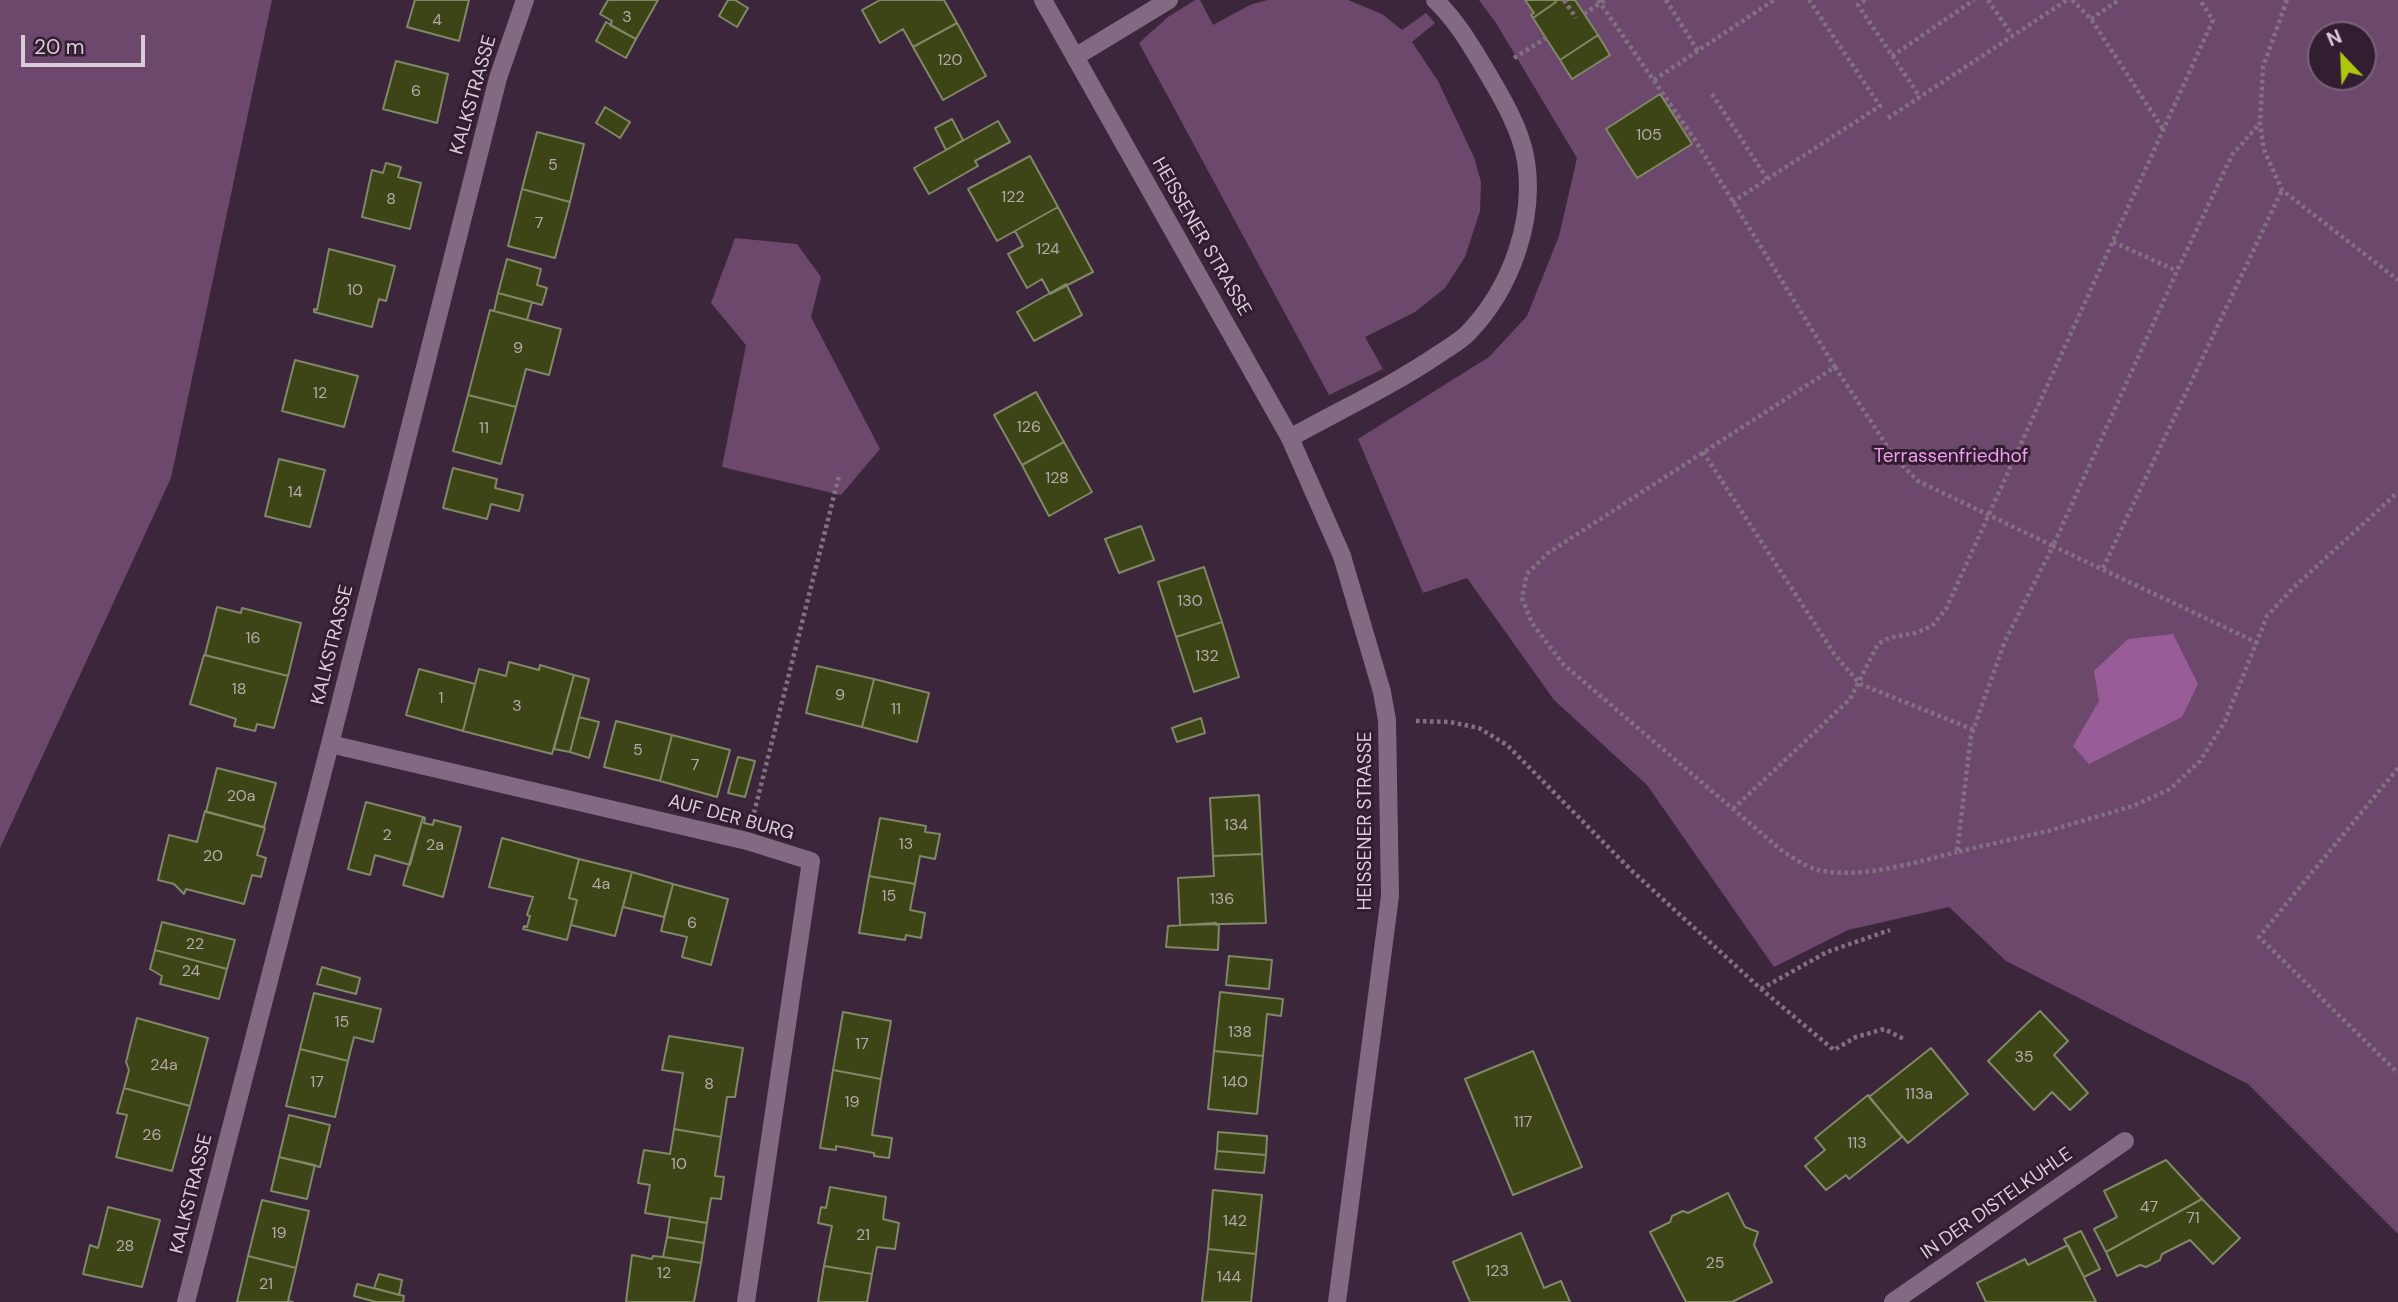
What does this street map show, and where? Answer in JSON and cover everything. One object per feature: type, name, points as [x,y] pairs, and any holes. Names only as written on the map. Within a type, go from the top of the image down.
[{"type":"street","name":"KALKSTRASSE","points":[[186,1302],[498,78],[525,0]]},
{"type":"street","name":"HEISSENER STRASSE","points":[[1043,0],[1290,438],[1342,556],[1382,692],[1387,720],[1390,896],[1337,1302]]},
{"type":"street","points":[[1075,57],[1169,0]]},
{"type":"street","points":[[1290,438],[1417,369],[1467,334],[1492,304],[1510,270],[1520,242],[1528,186],[1526,159],[1513,121],[1466,38],[1435,0]]},
{"type":"street","name":"AUF DER BURG","points":[[330,744],[747,841],[810,861],[746,1302]]},
{"type":"street","name":"IN DER DISTELKUHLE","points":[[1893,1302],[2124,1141]]},
{"type":"path","points":[[1564,0],[1576,19]]},
{"type":"path","points":[[1666,0],[1698,51]]},
{"type":"path","points":[[1654,80],[1774,0]]},
{"type":"path","points":[[1732,202],[1880,106],[1810,0]]},
{"type":"path","points":[[1865,0],[1858,5],[1920,97]]},
{"type":"path","points":[[1892,56],[1974,0]]},
{"type":"path","points":[[1988,0],[2012,35]]},
{"type":"path","points":[[1888,118],[2067,0]]},
{"type":"path","points":[[2072,0],[2091,19],[2163,130]]},
{"type":"path","points":[[2091,19],[2119,0]]},
{"type":"path","points":[[1733,809],[1850,699],[1860,684],[1878,644],[1889,638],[1915,633],[1932,626],[1945,609],[2213,20],[2200,0]]},
{"type":"path","points":[[2287,0],[2263,67],[2260,123],[2264,150],[2283,190],[2398,280]]},
{"type":"path","points":[[1584,14],[1601,1],[1695,140],[1835,367],[1895,458],[1918,481],[2258,643]]},
{"type":"path","points":[[1489,75],[1546,38]]},
{"type":"path","points":[[1712,94],[1768,180]]},
{"type":"path","points":[[1957,852],[1974,730],[2005,642],[2053,546],[2232,155],[2260,123]]},
{"type":"path","points":[[2103,568],[2283,190]]},
{"type":"path","points":[[2113,243],[2177,271]]},
{"type":"path","points":[[1835,367],[1548,553],[1527,575],[1522,598],[1532,623],[1563,664],[1781,850],[1814,869],[1851,872],[1895,866],[2048,831],[2133,806],[2170,789],[2200,761],[2224,721],[2267,616],[2293,588],[2398,492]]},
{"type":"path","points":[[1703,452],[1835,655],[1860,684],[1974,730]]},
{"type":"path","points":[[747,841],[839,476]]},
{"type":"path","points":[[1387,720],[1450,722],[1479,729],[1507,745],[1632,870],[1761,989],[1834,1050],[1856,1037],[1884,1029],[1906,1040]]},
{"type":"path","points":[[2398,768],[2259,937],[2398,1073]]},
{"type":"path","points":[[1761,989],[1827,952],[1890,930]]},
{"type":"green space","points":[[0,0],[272,0],[171,478],[0,848]]},
{"type":"green space","points":[[1195,0],[1200,0],[1213,25],[1250,5],[1267,0],[1348,0],[1382,14],[1402,30],[1426,13],[1435,23],[1412,42],[1438,81],[1474,157],[1481,182],[1480,211],[1465,257],[1445,288],[1415,312],[1365,337],[1383,369],[1329,395],[1139,43],[1168,17]]},
{"type":"green space","name":"Terrassenfriedhof","points":[[1479,0],[2398,0],[2398,1234],[2248,1084],[2006,961],[1949,907],[1848,930],[1774,967],[1647,785],[1554,700],[1467,578],[1423,593],[1358,439],[1489,357],[1527,316],[1559,236],[1577,158],[1496,23]]},
{"type":"green space","points":[[735,238],[797,244],[821,277],[811,317],[880,449],[841,495],[722,467],[746,345],[711,303]]},
{"type":"shaded area","points":[[2173,634],[2198,684],[2182,717],[2089,764],[2073,746],[2099,701],[2094,671],[2128,639]]},
{"type":"building","points":[[415,0],[469,0],[459,41],[407,27]]},
{"type":"building","points":[[608,0],[658,0],[636,39],[610,25],[612,21],[600,14]]},
{"type":"building","points":[[728,0],[735,0],[748,8],[737,27],[719,16]]},
{"type":"building","points":[[880,0],[944,0],[957,23],[913,47],[903,29],[880,43],[862,10]]},
{"type":"building","points":[[1525,0],[1556,2],[1533,18],[1531,15],[1534,13]]},
{"type":"building","points":[[1555,0],[1575,0],[1598,35],[1560,60],[1533,18],[1556,2]]},
{"type":"building","points":[[606,22],[636,39],[626,58],[596,41]]},
{"type":"building","points":[[957,23],[986,76],[943,100],[913,47]]},
{"type":"building","points":[[1598,35],[1610,55],[1572,79],[1560,60]]},
{"type":"building","points":[[396,61],[448,74],[437,123],[383,109]]},
{"type":"building","points":[[1660,94],[1692,144],[1637,178],[1606,129]]},
{"type":"building","points":[[605,107],[630,122],[620,138],[596,123]]},
{"type":"building","points":[[952,119],[963,140],[946,150],[935,128]]},
{"type":"building","points":[[998,121],[1010,142],[975,161],[978,166],[929,194],[914,168]]},
{"type":"building","points":[[537,132],[584,144],[570,202],[522,189]]},
{"type":"building","points":[[1030,156],[1058,207],[997,241],[968,189]]},
{"type":"building","points":[[386,163],[401,167],[398,177],[421,183],[410,229],[362,217],[372,170],[383,173]]},
{"type":"building","points":[[522,189],[570,202],[555,258],[508,246]]},
{"type":"building","points":[[1058,207],[1093,272],[1050,294],[1042,279],[1027,288],[1008,254],[1023,246],[1015,231]]},
{"type":"building","points":[[329,249],[395,266],[386,301],[379,299],[372,327],[314,312],[314,309],[317,310]]},
{"type":"building","points":[[507,259],[541,269],[537,285],[547,288],[542,305],[498,293]]},
{"type":"building","points":[[1066,284],[1082,315],[1034,341],[1017,312]]},
{"type":"building","points":[[498,293],[532,302],[527,320],[494,311]]},
{"type":"building","points":[[490,310],[561,329],[549,375],[526,369],[516,407],[468,395]]},
{"type":"building","points":[[295,360],[358,376],[344,427],[282,411]]},
{"type":"building","points":[[1036,392],[1064,442],[1022,465],[994,415]]},
{"type":"building","points":[[468,395],[516,407],[501,464],[453,451]]},
{"type":"building","points":[[1064,442],[1092,492],[1049,516],[1022,465]]},
{"type":"building","points":[[279,459],[325,470],[310,527],[265,516]]},
{"type":"building","points":[[453,468],[497,479],[495,488],[523,495],[519,511],[491,504],[487,519],[443,508]]},
{"type":"building","points":[[1141,526],[1154,560],[1119,573],[1105,539]]},
{"type":"building","points":[[1204,567],[1222,622],[1176,637],[1158,582]]},
{"type":"building","points":[[217,607],[241,613],[242,608],[301,623],[288,676],[205,655]]},
{"type":"building","points":[[1222,622],[1239,677],[1194,692],[1176,637]]},
{"type":"building","points":[[204,655],[288,676],[274,728],[257,724],[255,731],[234,726],[236,719],[190,704]]},
{"type":"building","points":[[509,662],[539,670],[540,665],[574,675],[552,754],[463,731],[479,669],[506,676]]},
{"type":"building","points":[[817,666],[874,679],[862,727],[806,713]]},
{"type":"building","points":[[419,669],[475,684],[463,731],[406,715]]},
{"type":"building","points":[[574,675],[589,679],[570,752],[554,749]]},
{"type":"building","points":[[874,679],[929,693],[917,742],[862,727]]},
{"type":"building","points":[[579,717],[599,722],[589,758],[570,752]]},
{"type":"building","points":[[1201,718],[1205,733],[1177,742],[1172,728]]},
{"type":"building","points":[[616,721],[672,735],[660,781],[604,767]]},
{"type":"building","points":[[672,735],[730,750],[717,797],[660,781]]},
{"type":"building","points":[[738,757],[755,761],[745,797],[728,793]]},
{"type":"building","points":[[217,768],[276,783],[264,827],[206,812]]},
{"type":"building","points":[[1259,795],[1262,854],[1213,856],[1210,798]]},
{"type":"building","points":[[366,802],[423,817],[410,865],[375,855],[370,875],[348,869]]},
{"type":"building","points":[[205,811],[265,828],[257,855],[266,858],[261,877],[252,875],[244,904],[186,889],[184,894],[174,884],[158,880],[169,835],[197,842]]},
{"type":"building","points":[[423,817],[424,823],[433,825],[434,820],[461,827],[443,897],[403,885]]},
{"type":"building","points":[[880,818],[926,826],[925,832],[940,834],[935,859],[920,856],[915,884],[869,876]]},
{"type":"building","points":[[502,838],[579,859],[569,898],[577,900],[567,940],[523,929],[524,926],[527,927],[530,916],[527,915],[533,897],[489,887]]},
{"type":"building","points":[[1262,854],[1266,923],[1180,925],[1178,878],[1214,876],[1213,856]]},
{"type":"building","points":[[579,859],[632,872],[615,936],[571,925],[577,900],[569,898]]},
{"type":"building","points":[[632,872],[673,884],[664,917],[623,907]]},
{"type":"building","points":[[869,876],[915,884],[910,910],[925,913],[921,938],[906,935],[905,940],[859,933]]},
{"type":"building","points":[[673,884],[728,899],[711,965],[682,957],[687,937],[661,931]]},
{"type":"building","points":[[162,922],[235,940],[227,969],[155,950]]},
{"type":"building","points":[[1219,925],[1218,950],[1166,947],[1168,926]]},
{"type":"building","points":[[155,950],[227,969],[219,999],[160,984],[162,976],[150,969]]},
{"type":"building","points":[[1229,956],[1272,960],[1269,989],[1226,985]]},
{"type":"building","points":[[322,967],[360,978],[356,994],[317,984]]},
{"type":"building","points":[[1220,992],[1283,999],[1281,1016],[1267,1014],[1263,1056],[1214,1051]]},
{"type":"building","points":[[314,993],[381,1009],[373,1042],[354,1037],[348,1061],[300,1049]]},
{"type":"building","points":[[2040,1011],[2068,1041],[2054,1055],[2088,1093],[2070,1110],[2052,1092],[2034,1110],[1988,1061]]},
{"type":"building","points":[[843,1012],[891,1021],[881,1079],[833,1070]]},
{"type":"building","points":[[137,1018],[208,1038],[190,1106],[124,1088],[129,1070],[126,1062]]},
{"type":"building","points":[[669,1036],[743,1048],[735,1097],[727,1097],[721,1137],[674,1129],[683,1073],[662,1070]]},
{"type":"building","points":[[1931,1048],[1968,1094],[1908,1143],[1869,1097]]},
{"type":"building","points":[[300,1049],[348,1061],[335,1117],[286,1106]]},
{"type":"building","points":[[1214,1051],[1263,1056],[1257,1114],[1208,1109]]},
{"type":"building","points":[[1533,1051],[1582,1167],[1513,1195],[1465,1079]]},
{"type":"building","points":[[833,1070],[881,1079],[872,1135],[892,1138],[889,1158],[836,1146],[836,1150],[820,1148]]},
{"type":"building","points":[[124,1088],[190,1106],[172,1171],[116,1157],[127,1115],[117,1113]]},
{"type":"building","points":[[1868,1095],[1902,1137],[1849,1179],[1846,1175],[1826,1190],[1805,1166],[1825,1150],[1815,1138]]},
{"type":"building","points":[[289,1115],[330,1125],[320,1167],[279,1157]]},
{"type":"building","points":[[674,1129],[721,1137],[715,1176],[724,1177],[721,1199],[711,1198],[707,1223],[645,1213],[650,1185],[638,1183],[644,1150],[670,1154]]},
{"type":"building","points":[[1218,1132],[1267,1136],[1266,1155],[1217,1151]]},
{"type":"building","points":[[1217,1151],[1266,1155],[1264,1173],[1215,1169]]},
{"type":"building","points":[[279,1157],[315,1165],[307,1199],[271,1191]]},
{"type":"building","points":[[2166,1160],[2202,1199],[2106,1252],[2094,1229],[2117,1217],[2104,1191]]},
{"type":"building","points":[[830,1187],[886,1197],[883,1219],[899,1223],[895,1249],[877,1247],[872,1274],[824,1266],[832,1226],[818,1223],[821,1207],[826,1208]]},
{"type":"building","points":[[1213,1190],[1262,1195],[1256,1254],[1208,1249]]},
{"type":"building","points":[[1728,1193],[1745,1227],[1758,1232],[1754,1245],[1772,1282],[1732,1302],[1686,1302],[1650,1232],[1670,1222],[1672,1216],[1683,1211],[1688,1213]]},
{"type":"building","points":[[2202,1199],[2240,1238],[2213,1264],[2190,1240],[2162,1254],[2160,1260],[2146,1267],[2140,1265],[2117,1276],[2106,1252]]},
{"type":"building","points":[[262,1200],[309,1211],[296,1268],[248,1256]]},
{"type":"building","points":[[108,1207],[160,1220],[142,1287],[83,1274],[90,1245],[98,1248]]},
{"type":"building","points":[[670,1217],[707,1223],[704,1243],[667,1237]]},
{"type":"building","points":[[2081,1231],[2100,1269],[2084,1277],[2064,1239]]},
{"type":"building","points":[[1521,1233],[1544,1288],[1561,1281],[1570,1302],[1470,1302],[1453,1262]]},
{"type":"building","points":[[667,1237],[704,1243],[701,1263],[663,1257]]},
{"type":"building","points":[[2068,1245],[2096,1302],[1986,1302],[1977,1283],[2025,1259],[2028,1265]]},
{"type":"building","points":[[1208,1249],[1256,1254],[1251,1302],[1202,1302]]},
{"type":"building","points":[[632,1255],[701,1263],[694,1302],[626,1302]]},
{"type":"building","points":[[248,1256],[296,1268],[288,1301],[293,1302],[237,1302]]},
{"type":"building","points":[[824,1266],[872,1274],[867,1302],[818,1302]]},
{"type":"building","points":[[379,1274],[402,1280],[399,1295],[374,1288]]},
{"type":"building","points":[[357,1284],[404,1296],[403,1302],[376,1302],[354,1296]]}]
